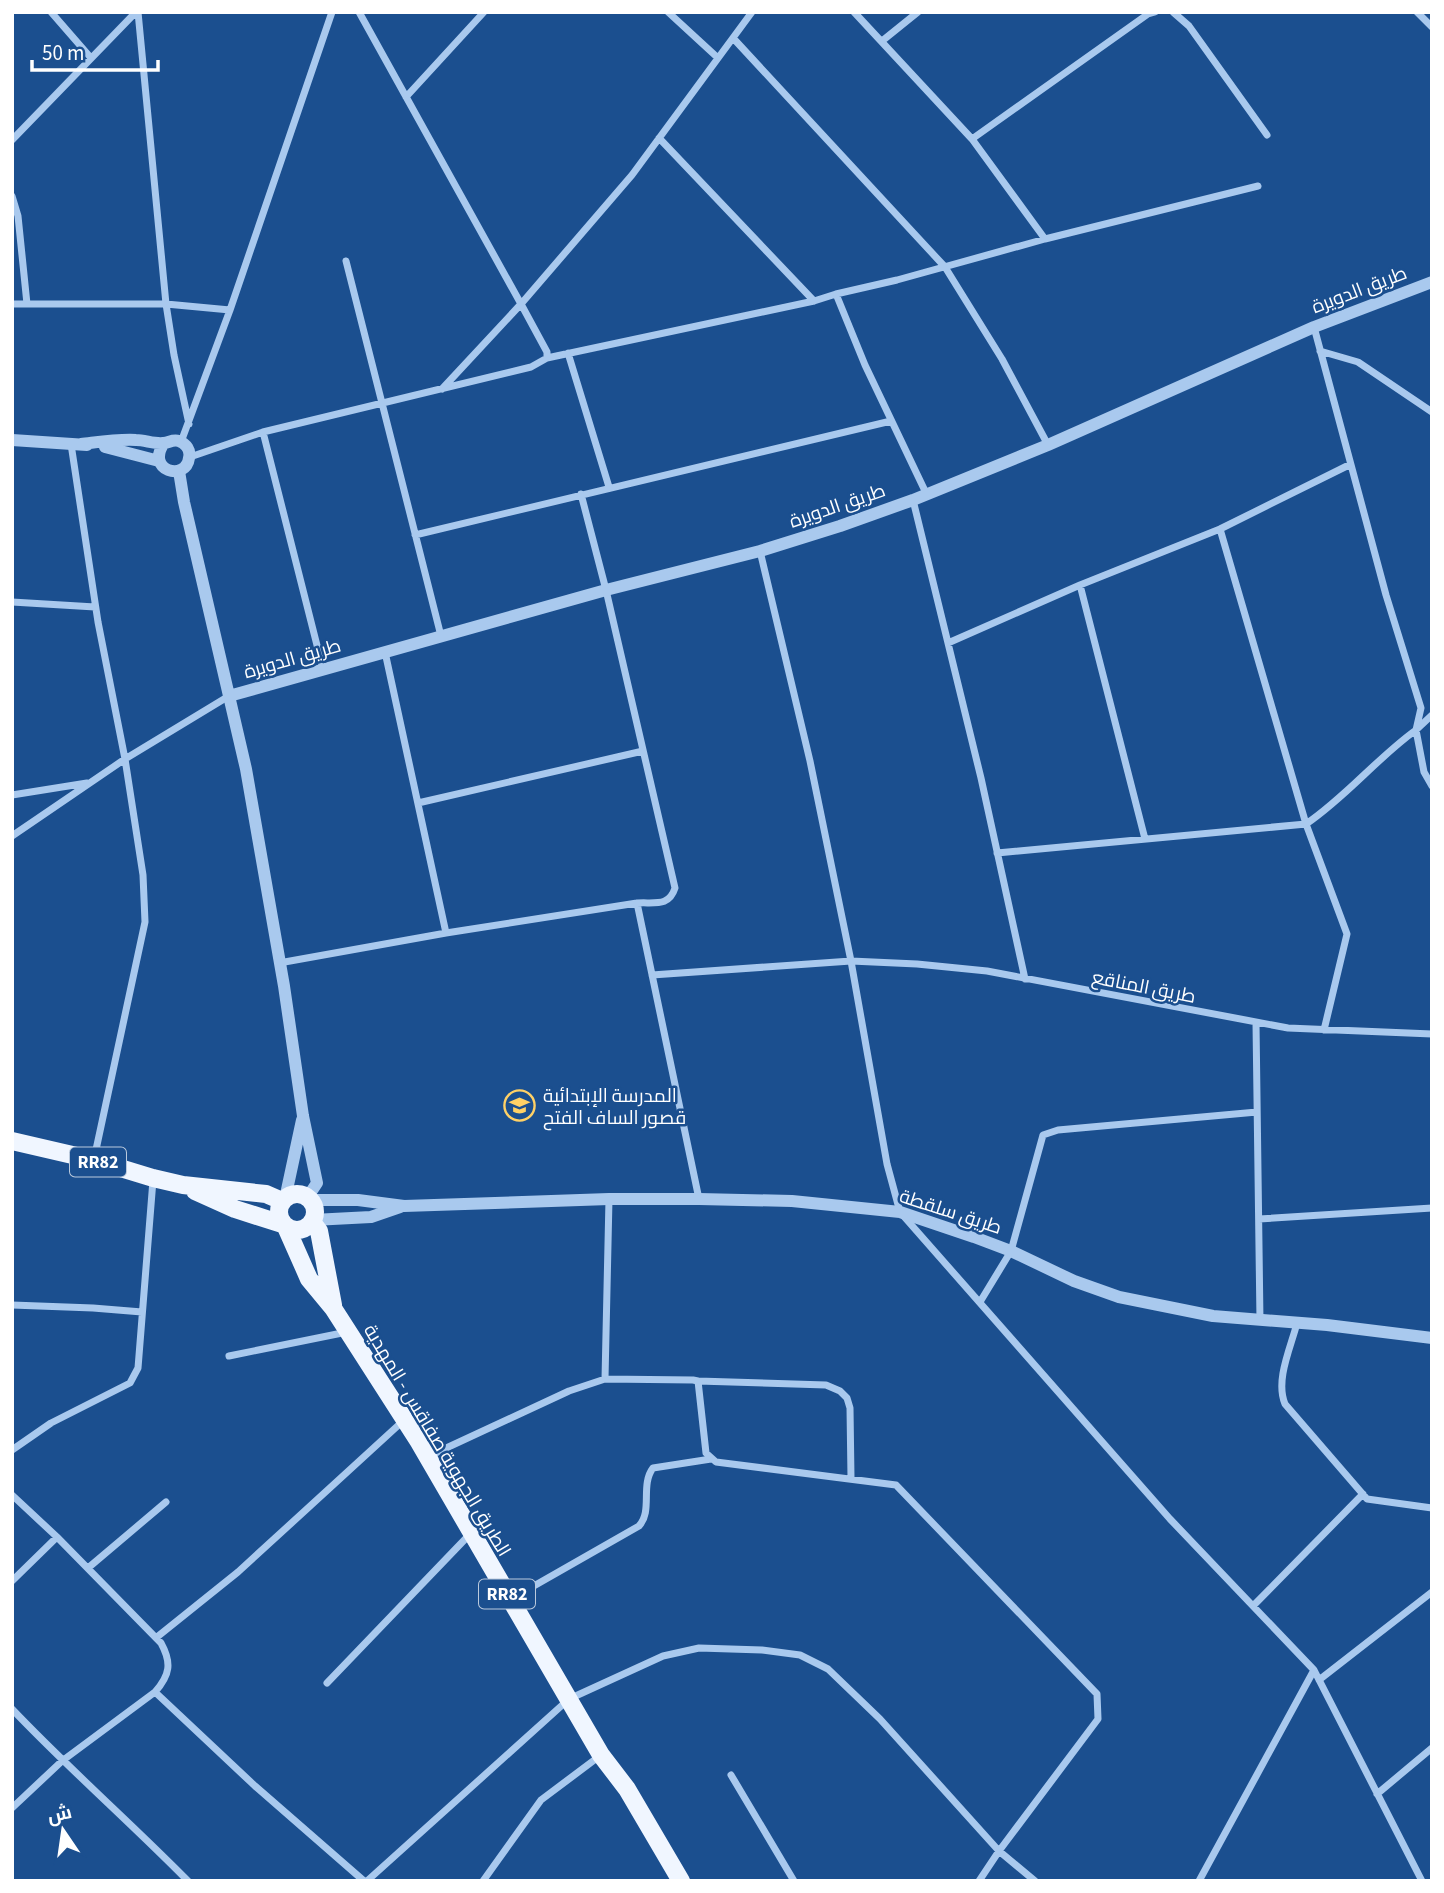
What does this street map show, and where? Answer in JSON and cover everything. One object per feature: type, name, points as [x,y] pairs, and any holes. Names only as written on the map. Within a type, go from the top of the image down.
[{"type":"main road","name":"RR82","points":[[12,1142],[94,1160],[183,1185],[266,1194],[284,1200],[293,1194],[309,1199]]},
{"type":"main road","name":"RR82","points":[[183,1185],[235,1209],[300,1230],[312,1221]]},
{"type":"main road","name":"الطريق الجهوية صفاقس - المهدية","points":[[309,1199],[315,1210],[312,1221],[319,1231],[333,1308]]},
{"type":"main road","name":"الطريق الجهوية صفاقس - المهدية","points":[[284,1200],[279,1210],[309,1279],[333,1308],[427,1457],[601,1755],[627,1789],[679,1880]]},
{"type":"street","points":[[51,12],[91,58]]},
{"type":"street","points":[[12,140],[137,12]]},
{"type":"street","points":[[137,12],[155,171],[166,304],[189,424]]},
{"type":"street","points":[[181,442],[230,310],[332,12]]},
{"type":"street","points":[[359,12],[522,304],[547,352],[547,358]]},
{"type":"street","points":[[406,97],[484,12]]},
{"type":"street","points":[[668,12],[718,58]]},
{"type":"street","points":[[442,388],[522,304],[632,175],[752,12]]},
{"type":"street","points":[[853,12],[972,139],[1045,239]]},
{"type":"street","points":[[882,41],[918,12]]},
{"type":"street","points":[[972,139],[1148,14],[1155,12]]},
{"type":"street","points":[[1173,12],[1188,26],[1267,135]]},
{"type":"street","points":[[1417,12],[1432,27]]},
{"type":"street","points":[[733,38],[945,267],[1002,359],[1048,445]]},
{"type":"street","points":[[659,138],[814,302]]},
{"type":"street","points":[[190,457],[263,432],[531,367],[547,358],[814,302],[1045,239],[1258,186]]},
{"type":"street","points":[[12,196],[19,216],[27,304]]},
{"type":"street","points":[[346,261],[441,636]]},
{"type":"street","name":"طريق الدويرة","points":[[229,696],[606,590],[760,551],[840,526],[913,500],[1048,445],[1314,327],[1432,282]]},
{"type":"street","points":[[836,294],[848,328],[926,493]]},
{"type":"street","points":[[12,304],[166,304],[230,310]]},
{"type":"street","points":[[1314,327],[1349,465],[1421,708],[1416,730],[1424,772],[1432,786]]},
{"type":"street","points":[[1320,351],[1358,362],[1432,412]]},
{"type":"street","points":[[568,353],[608,487]]},
{"type":"street","points":[[415,535],[891,421]]},
{"type":"street","points":[[263,432],[323,669]]},
{"type":"street","points":[[12,440],[114,447],[159,461]]},
{"type":"street","points":[[76,444],[134,440],[164,443],[173,440],[188,448],[190,457],[187,465],[179,471],[164,468],[159,461],[159,451],[164,443]]},
{"type":"street","points":[[76,444],[95,607],[125,759],[143,875],[145,922],[94,1160]]},
{"type":"street","points":[[948,643],[1080,585],[1220,529],[1349,465]]},
{"type":"street","points":[[179,471],[246,769],[303,1116],[317,1183],[309,1199]]},
{"type":"street","points":[[279,963],[446,933],[637,903],[667,902],[672,898],[675,888],[581,494]]},
{"type":"street","points":[[913,500],[998,853],[1025,979]]},
{"type":"street","points":[[1220,529],[1306,824],[1347,934],[1324,1030]]},
{"type":"street","points":[[760,551],[810,761],[851,961],[887,1164],[900,1212],[1170,1519],[1314,1670],[1422,1881]]},
{"type":"street","points":[[1080,585],[1145,839]]},
{"type":"street","points":[[12,602],[95,607]]},
{"type":"street","points":[[385,652],[446,933]]},
{"type":"street","points":[[12,836],[125,759],[229,696]]},
{"type":"street","points":[[998,853],[1306,824],[1322,813],[1392,747],[1432,715]]},
{"type":"street","points":[[418,803],[643,751]]},
{"type":"street","points":[[12,795],[92,782]]},
{"type":"street","points":[[637,903],[699,1199]]},
{"type":"street","name":"طريق المناقع","points":[[652,975],[851,961],[987,971],[1288,1028],[1432,1034]]},
{"type":"street","points":[[1255,1023],[1260,1321]]},
{"type":"street","points":[[980,1302],[1011,1251],[1043,1135],[1058,1130],[1257,1112]]},
{"type":"street","points":[[284,1200],[303,1116]]},
{"type":"street","points":[[12,1450],[51,1423],[130,1383],[138,1368],[153,1178]]},
{"type":"street","name":"طريق سلقطة","points":[[309,1199],[358,1200],[404,1206],[609,1199],[792,1201],[900,1212],[1011,1251],[1101,1292],[1175,1309],[1260,1321],[1432,1338]]},
{"type":"street","points":[[605,1379],[609,1199]]},
{"type":"street","name":"طريق سلقطة","points":[[312,1221],[371,1217],[404,1206]]},
{"type":"street","points":[[1259,1219],[1432,1208]]},
{"type":"street","points":[[12,1305],[142,1312]]},
{"type":"street","points":[[1297,1323],[1282,1382],[1285,1404],[1367,1499],[1432,1508]]},
{"type":"street","points":[[229,1356],[348,1332]]},
{"type":"street","points":[[427,1457],[569,1391],[605,1379],[814,1384],[840,1391],[847,1398],[850,1408],[851,1478]]},
{"type":"street","points":[[698,1381],[706,1453],[710,1459],[716,1462],[892,1483],[901,1488],[1097,1694],[1098,1719],[979,1881]]},
{"type":"street","points":[[157,1637],[238,1572],[404,1420]]},
{"type":"street","points":[[510,1600],[639,1526],[644,1521],[647,1476],[653,1468],[710,1459]]},
{"type":"street","points":[[1253,1606],[1363,1494]]},
{"type":"street","points":[[12,1495],[157,1637],[168,1657],[170,1670],[155,1692],[62,1762],[12,1808]]},
{"type":"street","points":[[88,1568],[166,1502]]},
{"type":"street","points":[[327,1683],[471,1533]]},
{"type":"street","points":[[12,1580],[57,1537]]},
{"type":"street","points":[[1319,1680],[1432,1592]]},
{"type":"street","points":[[155,1692],[255,1786],[366,1881],[569,1699],[663,1656],[699,1648],[762,1650],[800,1655],[828,1669],[880,1719],[999,1851],[1035,1881]]},
{"type":"street","points":[[1199,1881],[1314,1670]]},
{"type":"street","points":[[12,1709],[62,1762],[138,1830],[188,1881]]},
{"type":"street","points":[[1377,1794],[1432,1748]]},
{"type":"street","points":[[483,1881],[541,1800],[601,1755]]},
{"type":"street","points":[[731,1775],[794,1881]]},
{"type":"place","name":"المدرسة الإبتدائية قصور الساف الفتح","points":[[520,1106]]}]
